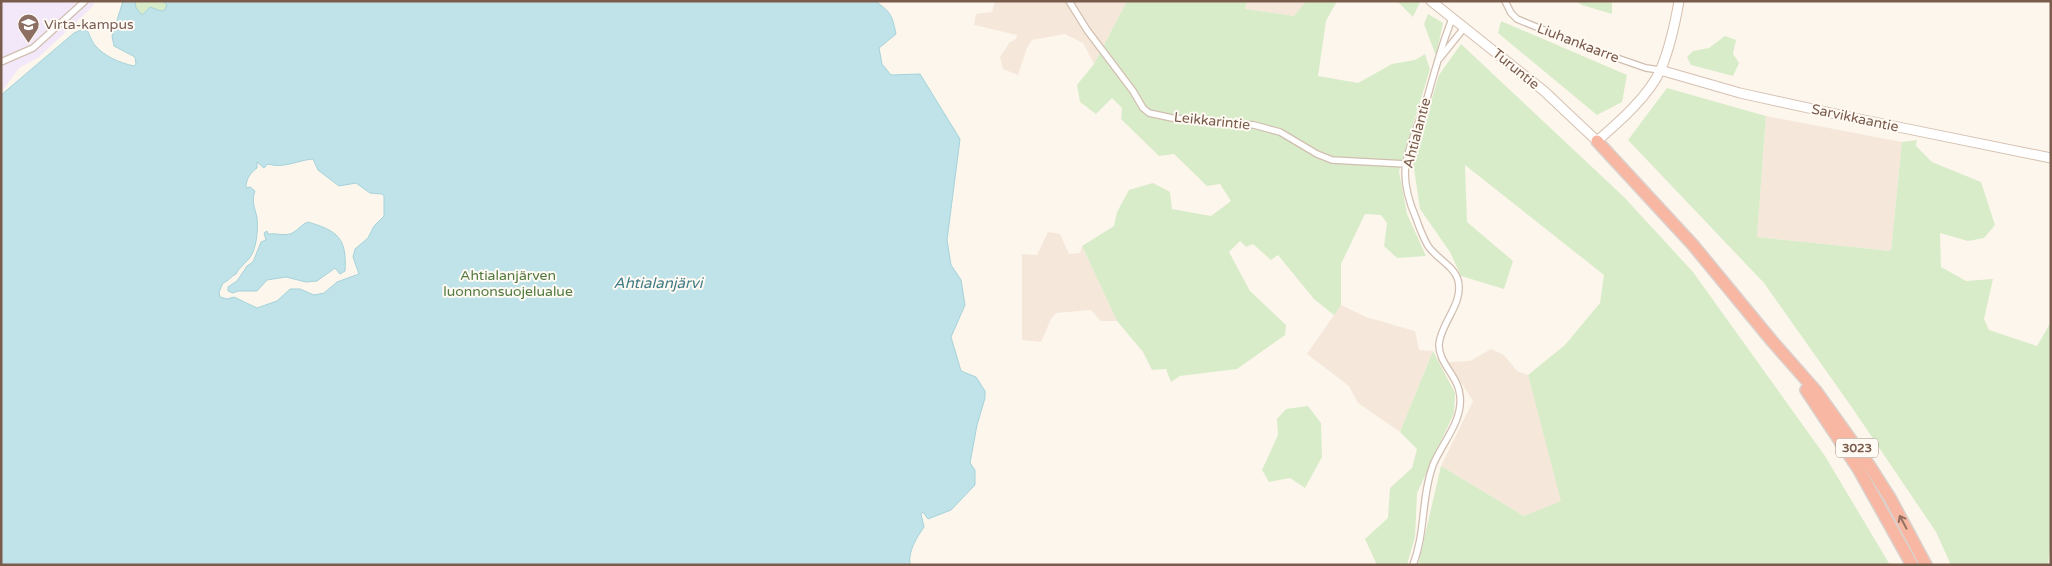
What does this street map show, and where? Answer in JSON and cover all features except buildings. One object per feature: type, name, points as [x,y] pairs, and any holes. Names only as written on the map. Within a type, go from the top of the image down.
[{"type":"highway","name":"3023","points":[[1597,141],[1693,244],[1772,341],[1816,391],[1890,498],[1926,565]]},
{"type":"highway","name":"3023","points":[[1772,341],[1859,470],[1912,565]]},
{"type":"main road","name":"Turuntie","points":[[1430,1],[1544,92],[1597,141]]},
{"type":"main road","points":[[1597,141],[1623,118],[1638,101],[1660,70],[1671,40],[1679,1]]},
{"type":"main road","name":"Sarvikkaantie","points":[[1660,70],[1740,93],[2051,158]]},
{"type":"street","points":[[1,62],[33,48],[85,1]]},
{"type":"street","name":"Leikkarintie","points":[[1068,1],[1082,23],[1133,91],[1143,108],[1149,113],[1172,118],[1254,125],[1280,132],[1317,154],[1332,160],[1406,164]]},
{"type":"street","name":"Liuhankaarre","points":[[1505,1],[1511,13],[1517,19],[1536,28],[1646,68],[1660,70]]},
{"type":"street","name":"Ahtialantie","points":[[1413,565],[1422,532],[1428,486],[1434,464],[1460,408],[1459,390],[1439,351],[1439,342],[1455,306],[1459,291],[1458,279],[1455,273],[1429,247],[1414,216],[1408,198],[1406,164],[1443,41],[1452,19]]},
{"type":"street","name":"Ahtialantie","points":[[1439,59],[1464,28]]},
{"type":"shaded area","name":"Virta-kampus","points":[[1,1],[95,1],[92,7],[39,57],[19,68],[2,91]]},
{"type":"shaded area","points":[[995,1],[1127,1],[1094,64],[1083,43],[1065,34],[1032,40],[1027,48],[1018,75],[1003,69],[1000,57],[1010,42],[1016,39],[1017,35],[974,25],[976,14],[992,12]]},
{"type":"shaded area","points":[[1247,1],[1306,1],[1294,16],[1245,9]]},
{"type":"shaded area","points":[[1766,116],[1902,142],[1891,251],[1757,237]]},
{"type":"shaded area","points":[[1048,232],[1060,234],[1069,254],[1080,253],[1082,246],[1117,321],[1101,321],[1091,310],[1056,313],[1051,319],[1041,342],[1022,340],[1022,254],[1037,255]]},
{"type":"shaded area","points":[[1341,305],[1366,317],[1415,331],[1419,350],[1433,351],[1400,432],[1358,403],[1349,386],[1307,354]]},
{"type":"shaded area","points":[[1491,349],[1504,355],[1517,371],[1528,375],[1562,501],[1524,516],[1441,466],[1473,401],[1448,362],[1470,361]]},
{"type":"green space","points":[[135,1],[162,1],[167,5],[166,9],[161,11],[147,9],[142,15],[136,8]]},
{"type":"green space","points":[[1127,1],[1247,1],[1245,9],[1294,16],[1306,1],[1337,1],[1326,21],[1318,76],[1358,83],[1392,64],[1415,60],[1425,54],[1430,69],[1399,171],[1407,214],[1426,256],[1397,258],[1384,246],[1387,223],[1381,215],[1365,214],[1341,264],[1341,305],[1334,315],[1314,299],[1278,255],[1271,260],[1253,244],[1246,247],[1240,241],[1229,252],[1250,291],[1286,325],[1285,335],[1237,369],[1180,376],[1171,382],[1166,369],[1152,370],[1143,352],[1117,321],[1082,246],[1114,226],[1117,212],[1129,190],[1153,183],[1170,192],[1172,209],[1211,216],[1231,201],[1220,184],[1207,186],[1174,154],[1159,156],[1121,119],[1122,108],[1112,98],[1096,114],[1080,102],[1077,85],[1094,64]]},
{"type":"green space","points":[[1397,1],[1418,1],[1420,2],[1413,17]]},
{"type":"green space","points":[[1576,1],[1612,1],[1612,14],[1582,5]]},
{"type":"green space","points":[[1428,14],[1443,23],[1436,56],[1424,24]]},
{"type":"green space","points":[[1501,21],[1627,75],[1622,102],[1597,115],[1498,33]]},
{"type":"green space","points":[[1725,36],[1736,40],[1733,54],[1739,63],[1733,76],[1691,65],[1687,57],[1693,51],[1709,48]]},
{"type":"green space","points":[[1461,44],[1624,197],[1693,272],[1825,456],[1890,565],[1418,565],[1441,466],[1524,516],[1561,501],[1528,375],[1565,345],[1600,303],[1604,275],[1465,165],[1467,222],[1513,261],[1504,289],[1461,276],[1450,252],[1420,209],[1413,162],[1439,75]]},
{"type":"green space","points":[[1667,88],[1766,116],[1757,237],[1891,251],[1902,142],[1917,140],[1916,146],[1932,162],[1981,182],[1995,225],[1984,238],[1968,241],[1940,233],[1941,267],[1966,281],[1993,279],[1984,319],[1989,330],[2037,346],[2051,322],[2051,539],[2048,565],[1951,565],[1936,532],[1853,409],[1764,283],[1628,140]]},
{"type":"green space","points":[[1433,351],[1455,393],[1454,413],[1417,493],[1415,537],[1407,565],[1377,565],[1365,539],[1388,518],[1390,488],[1412,468],[1417,449],[1400,432]]},
{"type":"green space","points":[[1308,406],[1321,423],[1322,457],[1305,488],[1290,478],[1269,482],[1262,470],[1278,435],[1277,419],[1286,409]]},
{"type":"water","name":"Ahtialanjärvi","points":[[123,1],[135,1],[136,8],[142,15],[150,7],[161,11],[165,10],[167,5],[162,1],[875,1],[890,14],[896,34],[879,48],[882,64],[891,75],[920,74],[960,139],[947,240],[951,265],[961,280],[965,305],[951,337],[961,371],[976,377],[985,391],[970,463],[975,470],[975,485],[951,510],[928,519],[923,512],[921,514],[924,527],[912,549],[910,564],[913,565],[1,565],[1,95],[74,33],[81,30],[87,30],[94,44],[107,55],[134,66],[136,64],[135,57],[114,46],[112,36]],"holes":[[[313,159],[318,170],[339,186],[356,183],[370,193],[382,194],[384,196],[384,216],[374,226],[368,238],[355,249],[353,257],[359,274],[337,282],[324,293],[314,295],[300,289],[290,289],[277,301],[257,308],[234,297],[227,299],[220,297],[219,292],[223,283],[236,274],[251,257],[255,246],[257,238],[257,218],[253,201],[255,191],[250,187],[246,188],[249,177],[257,168],[257,162],[264,168],[268,164],[285,165]]]},
{"type":"water","points":[[308,222],[327,229],[342,243],[345,271],[340,274],[335,268],[317,281],[306,282],[286,277],[267,280],[257,291],[238,291],[233,293],[228,291],[228,287],[237,281],[247,266],[253,262],[261,242],[266,240],[264,233],[267,231],[268,234],[288,234]]},
{"type":"place","name":"Virta-kampus","points":[[28,43]]},
{"type":"park label","name":"Ahtialanjärven luonnonsuojelualue","points":[[508,284]]}]
